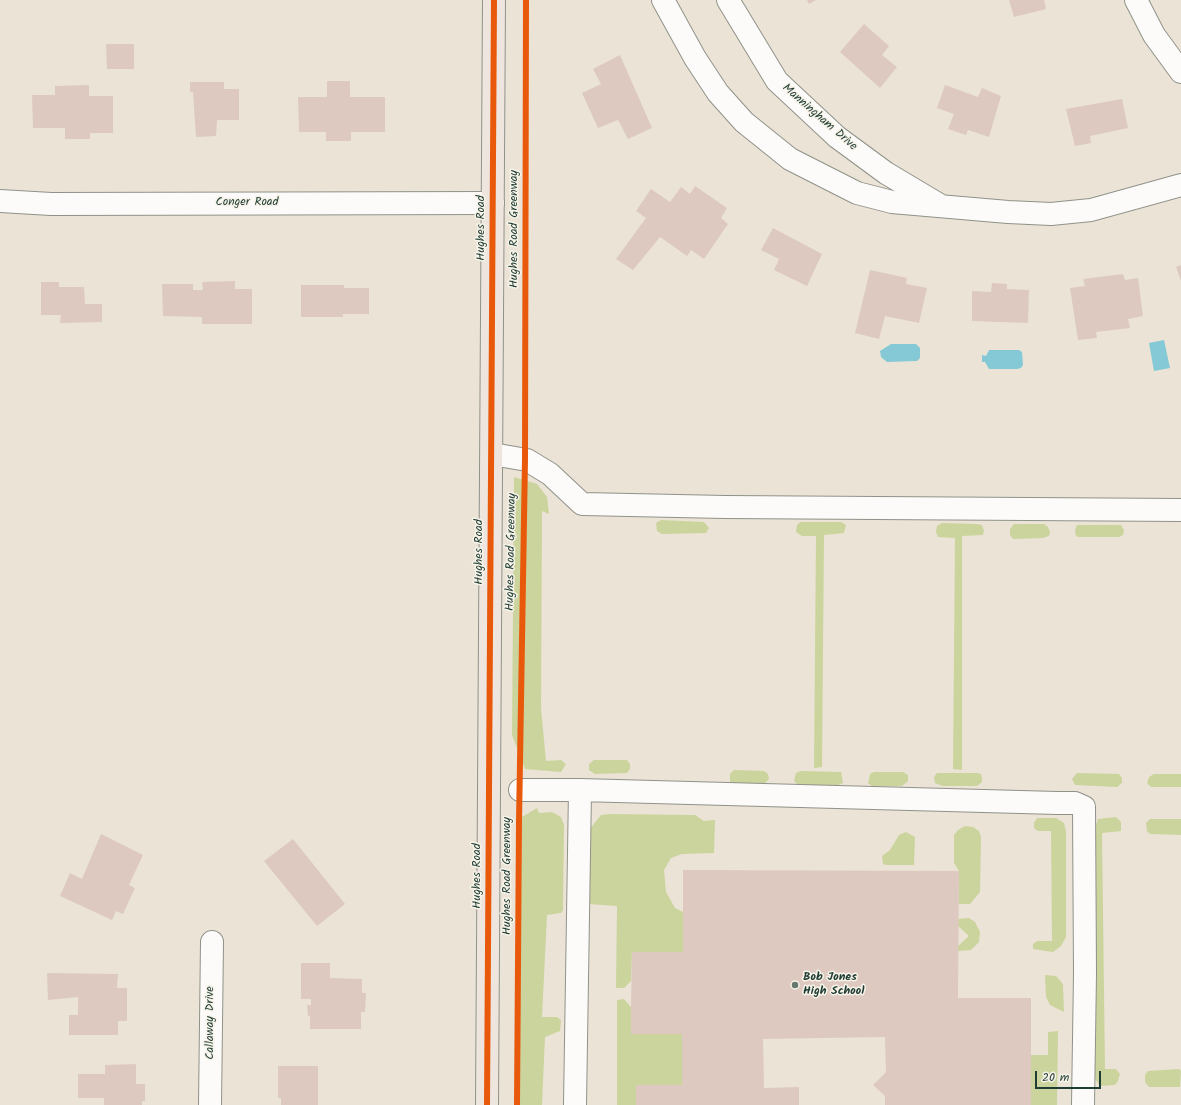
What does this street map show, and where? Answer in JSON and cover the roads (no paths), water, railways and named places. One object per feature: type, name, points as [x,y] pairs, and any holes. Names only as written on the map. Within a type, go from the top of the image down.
[{"type":"main road","name":"Hughes Road","points":[[487,1105],[494,0]]},
{"type":"street","name":"Manningham Drive","points":[[663,0],[695,58],[718,93],[744,122],[790,159],[857,193],[892,202],[941,205],[1008,212],[1051,214],[1091,210],[1181,185]]},
{"type":"street","name":"Manningham Drive","points":[[728,0],[777,81],[788,92],[838,137],[886,173],[941,205]]},
{"type":"street","points":[[1136,0],[1154,35],[1181,72]]},
{"type":"street","name":"Conger Road","points":[[0,201],[51,204],[493,203]]},
{"type":"street","points":[[492,454],[527,460],[550,474],[582,504],[733,507],[1181,510]]},
{"type":"street","points":[[520,790],[580,790],[1075,803],[1084,807],[1085,973],[1083,1105]]},
{"type":"street","points":[[575,1105],[580,790]]},
{"type":"street","name":"Callaway Drive","points":[[210,1105],[212,942]]},
{"type":"water","points":[[1164,340],[1170,368],[1154,371],[1149,343]]},
{"type":"water","points":[[891,344],[916,344],[920,348],[920,358],[917,361],[887,362],[881,357],[880,351]]},
{"type":"water","points":[[989,350],[1019,350],[1022,352],[1023,365],[1021,368],[1017,369],[989,369],[985,362],[982,362],[982,355],[986,356]]},
{"type":"place","name":"Bob Jones High School","points":[[795,985]]}]
